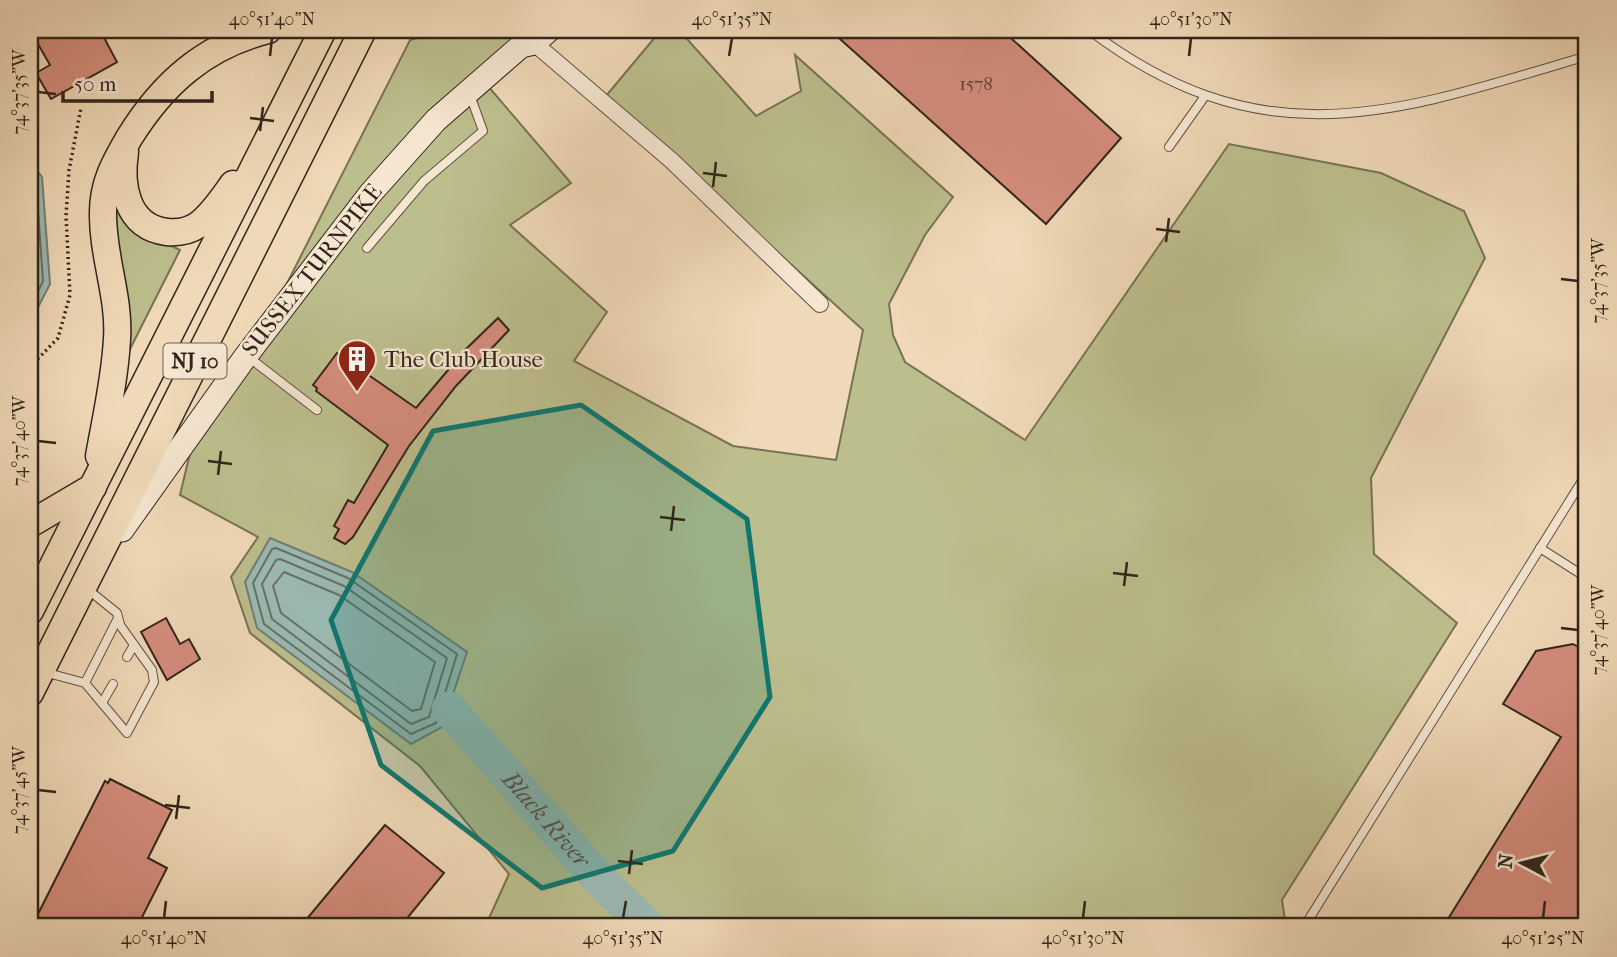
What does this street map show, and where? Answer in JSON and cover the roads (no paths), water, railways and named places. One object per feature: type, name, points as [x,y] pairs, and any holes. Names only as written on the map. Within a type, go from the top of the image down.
[{"type":"highway","points":[[30,524],[93,486],[118,338],[103,225],[105,190],[112,165],[160,92],[196,61],[233,41],[268,30]]},
{"type":"highway","name":"NJ 10","points":[[36,682],[363,30]]},
{"type":"highway","name":"NJ 10","points":[[30,611],[322,32]]},
{"type":"highway","points":[[130,137],[123,167],[127,199],[145,225],[171,232],[189,229],[206,218],[270,134]]},
{"type":"main road","name":"SUSSEX TURNPIKE","points":[[86,582],[246,356],[399,159],[436,120],[533,37]]},
{"type":"street","points":[[533,37],[671,161],[820,304]]},
{"type":"lane","points":[[1089,30],[1141,64],[1205,96],[1294,114],[1354,115],[1389,110],[1457,94],[1587,56]]},
{"type":"lane","points":[[367,248],[424,181],[483,131],[469,92]]},
{"type":"lane","points":[[1169,147],[1205,96]]},
{"type":"lane","points":[[246,356],[317,410]]},
{"type":"lane","points":[[1304,927],[1587,473]]},
{"type":"lane","points":[[1541,548],[1587,578]]},
{"type":"lane","points":[[36,682],[85,683],[127,733],[154,682],[152,670],[134,645],[117,613],[86,582]]},
{"type":"lane","points":[[85,683],[118,618]]},
{"type":"lane","points":[[127,657],[134,645]]},
{"type":"lane","points":[[102,703],[113,684]]},
{"type":"water","points":[[30,161],[42,177],[50,284],[30,323]]},
{"type":"water","points":[[270,538],[352,572],[467,652],[442,727],[411,744],[257,628],[245,582]]},
{"type":"waterway","name":"Black River","points":[[449,709],[597,877],[648,927]]},
{"type":"place","name":"The Club House","points":[[357,393]]}]
